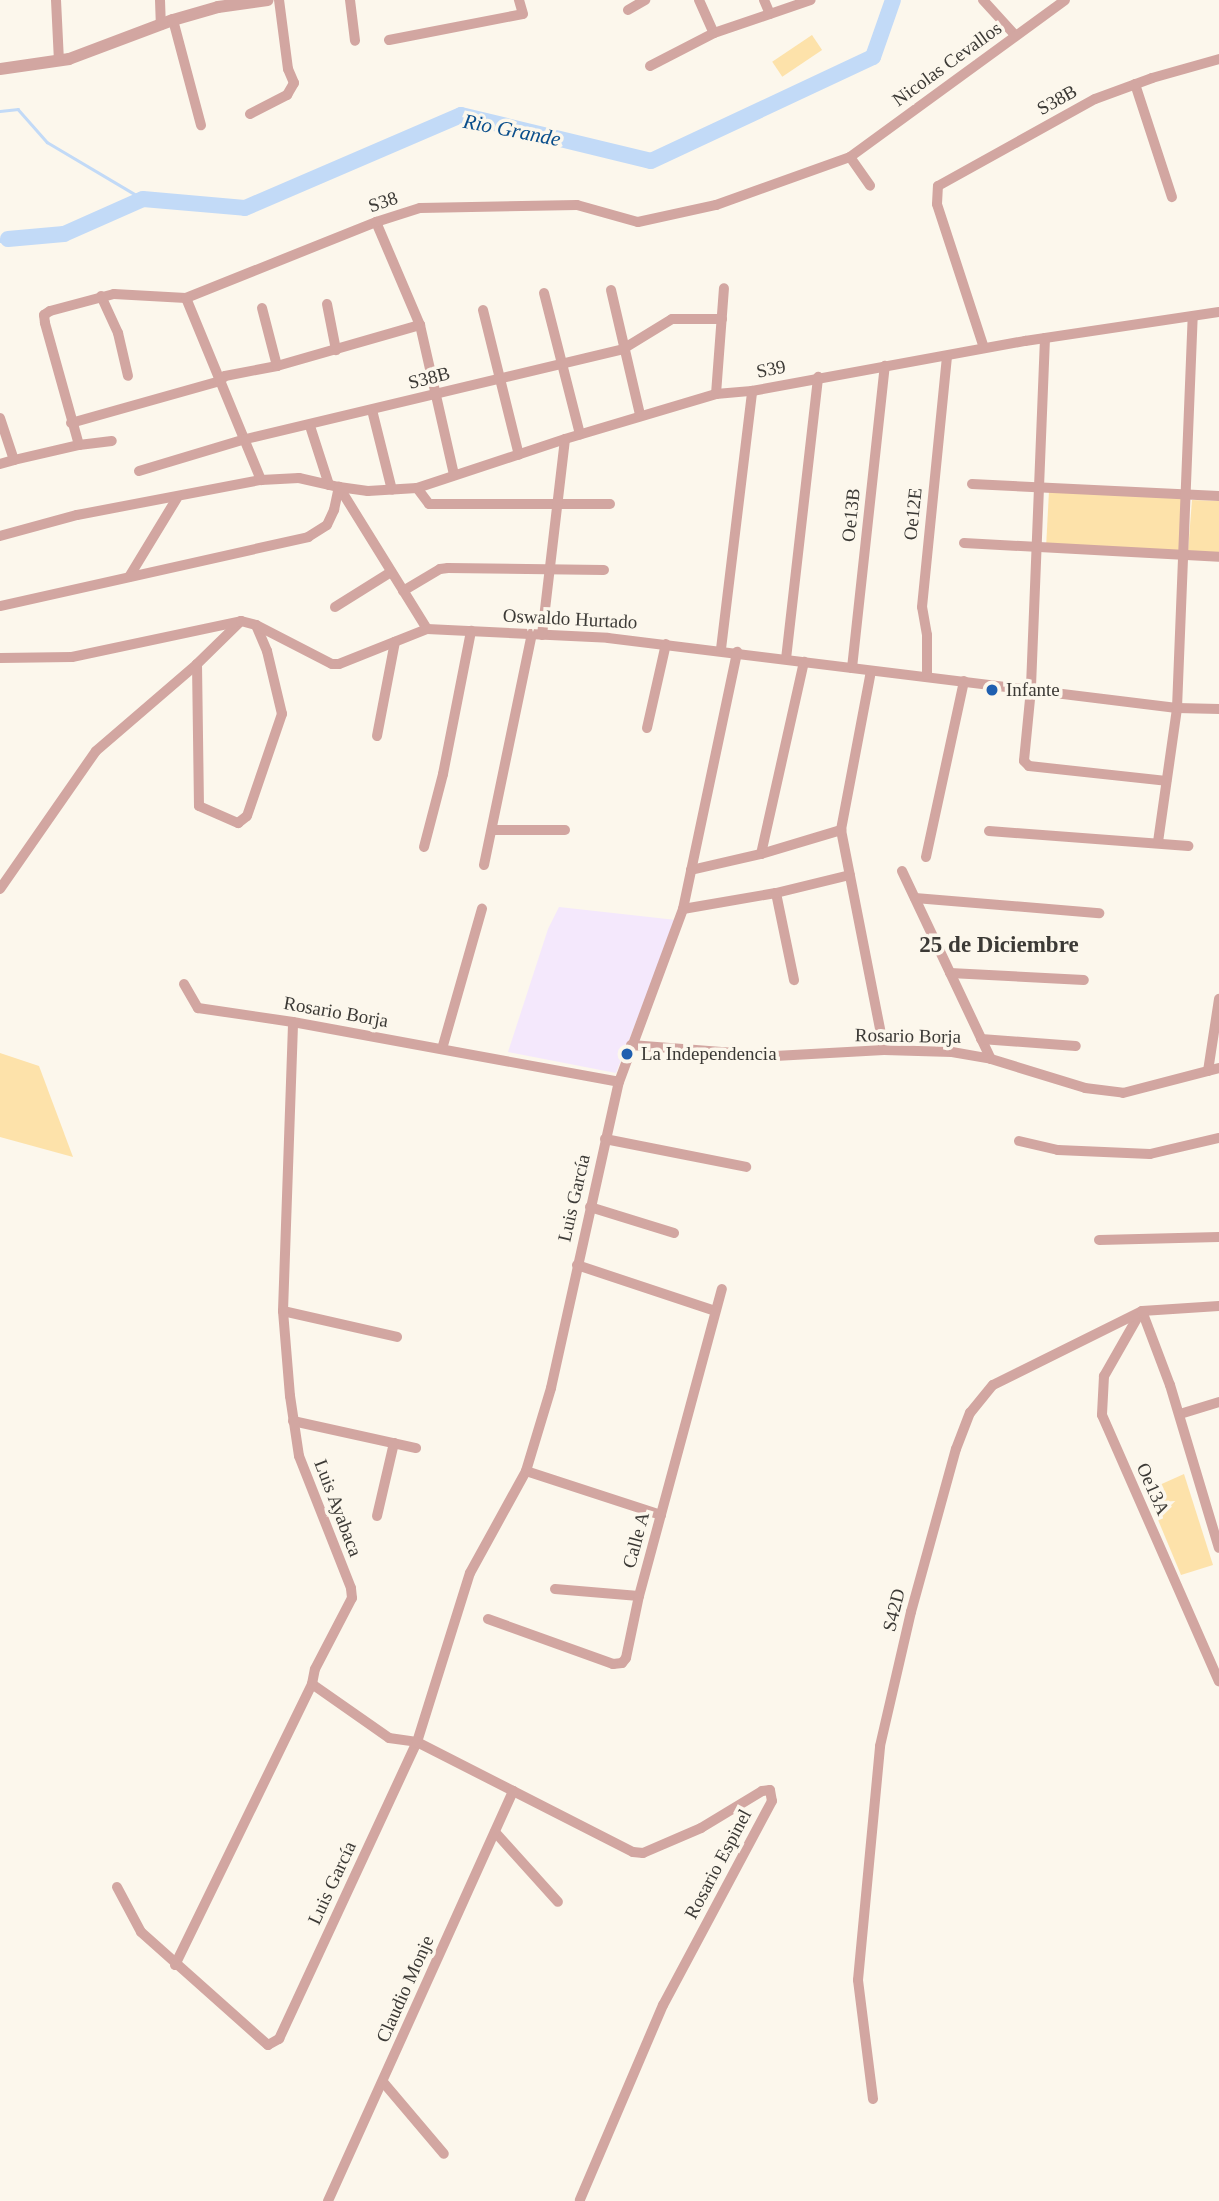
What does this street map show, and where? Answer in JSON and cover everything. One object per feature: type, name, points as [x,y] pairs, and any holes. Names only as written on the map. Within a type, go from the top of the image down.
[{"type":"street","points":[[56,0],[59,61]]},
{"type":"street","points":[[160,0],[201,125]]},
{"type":"street","points":[[0,69],[59,61],[218,4],[268,0]]},
{"type":"street","points":[[250,114],[287,95],[295,83],[288,69],[279,0]]},
{"type":"street","points":[[350,0],[355,41]]},
{"type":"street","points":[[389,40],[523,14],[519,0]]},
{"type":"street","points":[[628,10],[645,0]]},
{"type":"street","points":[[699,0],[714,33]]},
{"type":"street","points":[[764,0],[770,14]]},
{"type":"street","points":[[650,66],[714,33],[811,0]]},
{"type":"street","points":[[983,0],[1015,35]]},
{"type":"street","name":"Nicolas Cevallos","points":[[850,157],[1065,0]]},
{"type":"street","name":"S38B","points":[[984,348],[937,204],[938,186],[1094,99],[1219,59]]},
{"type":"street","points":[[1135,84],[1172,197]]},
{"type":"street","points":[[850,157],[870,186]]},
{"type":"street","name":"S38","points":[[79,445],[44,315],[101,296],[186,298],[376,222],[425,207],[578,205],[646,222],[716,205],[850,157]]},
{"type":"street","points":[[376,222],[420,325],[454,475]]},
{"type":"street","points":[[716,394],[724,288]]},
{"type":"street","points":[[611,290],[640,415]]},
{"type":"street","points":[[544,293],[580,434]]},
{"type":"street","points":[[101,296],[118,333],[128,376]]},
{"type":"street","points":[[186,298],[261,480]]},
{"type":"street","points":[[327,304],[336,349]]},
{"type":"street","points":[[262,308],[277,366]]},
{"type":"street","points":[[483,310],[519,455]]},
{"type":"street","name":"S39","points":[[334,486],[392,490],[417,488],[640,415],[716,394],[752,391],[984,348],[1219,312]]},
{"type":"street","points":[[1158,842],[1177,708],[1193,317]]},
{"type":"street","name":"S38B","points":[[139,471],[246,439],[310,426],[623,348],[668,320],[722,319]]},
{"type":"street","points":[[71,423],[220,381],[225,376],[277,366],[420,325]]},
{"type":"street","points":[[1045,338],[1031,689],[1025,764],[1166,781]]},
{"type":"street","name":"Oe12E","points":[[927,675],[928,635],[922,607],[947,356]]},
{"type":"street","name":"Oe13B","points":[[852,668],[885,366]]},
{"type":"street","points":[[786,659],[818,377]]},
{"type":"street","points":[[721,649],[752,391]]},
{"type":"street","points":[[372,410],[392,490]]},
{"type":"street","points":[[0,418],[14,460]]},
{"type":"street","points":[[0,658],[72,657],[242,621],[339,664],[427,629],[334,486],[310,426]]},
{"type":"street","points":[[484,865],[537,634],[549,570],[565,439]]},
{"type":"street","points":[[0,464],[79,445],[112,441]]},
{"type":"street","points":[[0,536],[77,515],[177,499],[261,480],[299,478],[334,486]]},
{"type":"street","points":[[972,484],[1219,496]]},
{"type":"street","points":[[0,606],[308,537],[327,525],[334,510],[334,486]]},
{"type":"street","points":[[417,488],[429,504],[610,504]]},
{"type":"street","points":[[129,577],[177,499]]},
{"type":"street","points":[[964,543],[1219,557]]},
{"type":"street","points":[[403,591],[440,569],[448,568],[604,570]]},
{"type":"street","points":[[335,607],[391,572]]},
{"type":"street","points":[[0,888],[96,751],[242,621]]},
{"type":"street","points":[[197,663],[199,806],[238,823],[247,816],[282,714],[267,651],[256,625]]},
{"type":"street","name":"Oswaldo Hurtado","points":[[427,629],[666,643],[1177,708],[1219,709]]},
{"type":"street","points":[[424,847],[443,774],[471,631]]},
{"type":"street","points":[[377,736],[395,642]]},
{"type":"street","points":[[647,728],[666,643]]},
{"type":"street","name":"Luis García","points":[[175,1965],[263,2044],[268,2046],[279,2039],[417,1742],[470,1573],[526,1471],[551,1388],[618,1082],[683,909],[737,652]]},
{"type":"street","points":[[761,854],[804,662]]},
{"type":"street","points":[[871,671],[841,830],[865,969],[884,1051]]},
{"type":"street","points":[[926,858],[964,681]]},
{"type":"street","points":[[492,830],[565,830]]},
{"type":"street","points":[[691,870],[761,854],[841,830]]},
{"type":"street","points":[[989,831],[1188,846]]},
{"type":"street","points":[[902,871],[991,1059]]},
{"type":"street","points":[[683,909],[776,893],[850,875]]},
{"type":"street","points":[[776,893],[794,979]]},
{"type":"street","points":[[915,898],[1099,913]]},
{"type":"street","points":[[442,1049],[482,909]]},
{"type":"street","points":[[950,973],[1084,980]]},
{"type":"street","name":"Rosario Borja","points":[[184,984],[193,1004],[198,1008],[293,1022],[618,1082]]},
{"type":"street","points":[[1214,1069],[1219,999]]},
{"type":"street","name":"Luis Ayabaca","points":[[175,1965],[312,1684],[315,1669],[352,1598],[351,1588],[299,1456],[293,1421],[284,1311],[293,1022]]},
{"type":"street","points":[[982,1039],[1076,1046]]},
{"type":"street","name":"Rosario Borja","points":[[631,1045],[775,1056],[884,1051],[952,1052],[991,1059],[1085,1088],[1123,1093],[1214,1069]]},
{"type":"street","points":[[1019,1141],[1058,1150],[1150,1154],[1219,1138]]},
{"type":"street","points":[[606,1139],[746,1167]]},
{"type":"street","points":[[590,1208],[674,1233]]},
{"type":"street","points":[[1099,1240],[1219,1237]]},
{"type":"street","points":[[577,1265],[715,1311]]},
{"type":"street","name":"Calle A","points":[[488,1619],[619,1664],[626,1658],[639,1596],[722,1289]]},
{"type":"street","name":"S42D","points":[[873,2099],[858,1980],[880,1746],[911,1612],[956,1449],[970,1413],[993,1385],[1142,1311],[1218,1309]]},
{"type":"street","points":[[284,1311],[397,1338]]},
{"type":"street","points":[[1142,1311],[1180,1414],[1219,1548]]},
{"type":"street","name":"Oe13A","points":[[1142,1311],[1104,1376],[1102,1415],[1219,1681]]},
{"type":"street","points":[[1180,1414],[1219,1402]]},
{"type":"street","points":[[293,1421],[416,1448]]},
{"type":"street","points":[[377,1516],[394,1443]]},
{"type":"street","points":[[526,1471],[661,1515]]},
{"type":"street","points":[[555,1589],[639,1596]]},
{"type":"street","points":[[312,1684],[389,1738],[417,1742]]},
{"type":"street","name":"Rosario Espinel","points":[[417,1742],[633,1852],[643,1853],[701,1828],[762,1791],[770,1790],[773,1796],[663,2005],[580,2200]]},
{"type":"street","name":"Claudio Monje","points":[[328,2201],[513,1791]]},
{"type":"street","points":[[495,1832],[558,1902]]},
{"type":"street","points":[[117,1886],[141,1932],[175,1965]]},
{"type":"street","points":[[383,2082],[444,2154]]},
{"type":"shaded area","points":[[812,35],[822,50],[782,77],[772,62]]},
{"type":"shaded area","points":[[1049,491],[1184,498],[1181,551],[1046,544]]},
{"type":"shaded area","points":[[1192,500],[1219,501],[1219,553],[1188,551]]},
{"type":"shaded area","points":[[559,907],[676,920],[616,1073],[508,1052],[548,929]]},
{"type":"shaded area","points":[[0,1053],[39,1066],[73,1157],[0,1137]]},
{"type":"shaded area","points":[[1184,1474],[1213,1565],[1181,1575],[1146,1491]]},
{"type":"waterway","name":"Rio Grande","points":[[8,239],[64,234],[143,199],[245,208],[461,115],[651,161],[873,57],[893,0]]},
{"type":"waterway","points":[[0,111],[18,109],[47,142],[143,199]]},
{"type":"waterway","points":[[0,241],[8,239]]},
{"type":"place","name":"Infante","points":[[992,690]]},
{"type":"place","name":"La Independencia","points":[[627,1054]]},
{"type":"district","name":"25 de Diciembre","points":[[999,945]]}]
